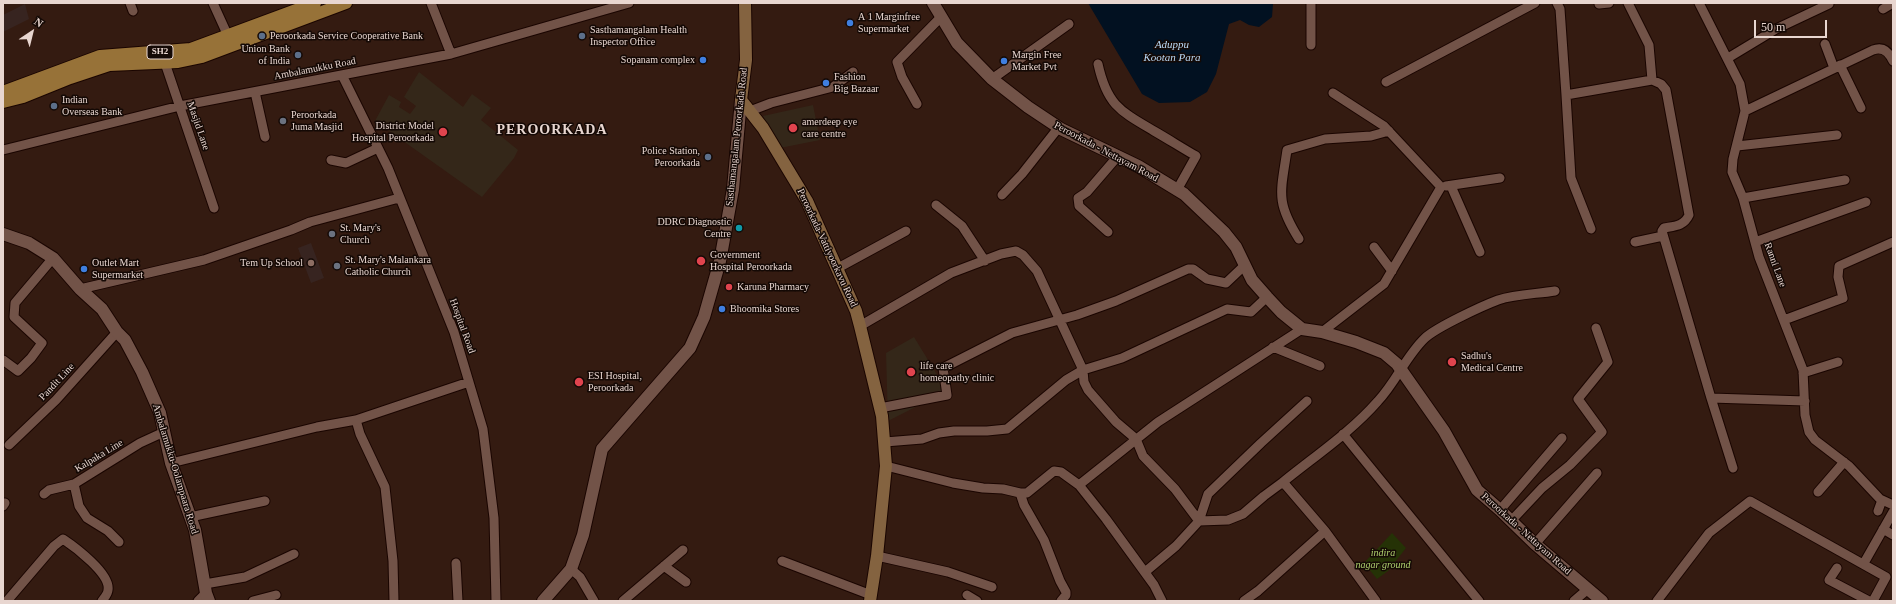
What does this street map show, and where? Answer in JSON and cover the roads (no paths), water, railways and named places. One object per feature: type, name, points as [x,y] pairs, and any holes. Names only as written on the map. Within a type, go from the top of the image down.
[{"type":"main road","name":"SH2","points":[[3,92],[100,56],[163,57],[228,36],[315,3]]},
{"type":"main road","points":[[3,102],[23,97],[109,64],[163,57],[178,62],[202,57],[346,3]]},
{"type":"main road","name":"Sasthamangalam Peroorkada Road","points":[[741,100],[746,60],[745,3]]},
{"type":"main road","name":"Peroorkada-Vattiyoorkavu Road","points":[[741,100],[763,128],[807,201],[838,268],[856,311],[860,326],[880,408],[885,442],[886,466],[877,556],[870,598]]},
{"type":"street","points":[[213,3],[228,36]]},
{"type":"street","points":[[431,3],[452,54]]},
{"type":"street","name":"Ambalamukku Road","points":[[3,150],[180,106],[452,54],[629,3]]},
{"type":"street","name":"Peroorkada - Nettayam Road","points":[[933,3],[957,43],[992,79],[1028,107],[1058,127],[1118,156],[1177,190],[1224,232],[1236,247],[1252,280],[1281,312],[1302,329],[1322,332],[1356,342],[1384,353],[1402,370],[1444,431],[1477,490],[1535,544],[1602,601]]},
{"type":"street","points":[[1311,3],[1311,45]]},
{"type":"street","points":[[1386,82],[1535,3]]},
{"type":"street","points":[[1557,3],[1560,9],[1571,178],[1591,229]]},
{"type":"street","points":[[1599,4],[1609,3]]},
{"type":"street","points":[[1628,3],[1649,45],[1652,80]]},
{"type":"street","points":[[1883,9],[1893,3]]},
{"type":"street","name":"Ranni Lane","points":[[1700,4],[1740,84],[1745,111],[1733,159],[1732,172],[1743,198],[1759,258],[1804,373],[1805,415],[1809,432],[1815,440],[1844,462],[1882,500],[1893,505]]},
{"type":"street","points":[[1728,58],[1776,29],[1830,4]]},
{"type":"street","points":[[917,104],[902,77],[897,62],[941,17]]},
{"type":"street","points":[[992,79],[1069,24]]},
{"type":"street","points":[[1826,44],[1837,67],[1861,108]]},
{"type":"street","points":[[1745,111],[1877,48],[1883,49],[1889,53],[1893,61]]},
{"type":"street","name":"Masjid Lane","points":[[163,57],[214,208]]},
{"type":"street","points":[[1098,64],[1101,81],[1118,109],[1196,156],[1177,190]]},
{"type":"street","points":[[750,111],[771,103],[833,87],[853,72]]},
{"type":"street","name":"Hospital Road","points":[[342,75],[388,168],[454,332],[483,429],[494,518],[496,601]]},
{"type":"street","points":[[1566,95],[1652,80],[1666,90],[1689,215],[1687,220],[1679,226],[1664,228],[1662,231],[1733,468]]},
{"type":"street","points":[[255,92],[265,137]]},
{"type":"street","points":[[1333,93],[1384,126],[1441,187]]},
{"type":"street","name":"Sasthamangalam Peroorkada Road","points":[[543,601],[571,569],[583,535],[602,449],[690,348],[704,317],[720,261],[733,188],[741,100]]},
{"type":"street","points":[[1002,195],[1022,174],[1058,127]]},
{"type":"street","points":[[1299,239],[1286,219],[1280,194],[1287,150],[1325,140],[1371,136],[1389,131]]},
{"type":"street","points":[[1737,146],[1837,135]]},
{"type":"street","points":[[331,160],[346,163],[378,148]]},
{"type":"street","points":[[1108,232],[1079,206],[1077,201],[1078,198],[1087,192],[1118,156]]},
{"type":"street","points":[[1441,187],[1500,178]]},
{"type":"street","points":[[1743,198],[1845,180]]},
{"type":"street","points":[[1451,186],[1480,252]]},
{"type":"street","points":[[1322,332],[1384,284],[1422,216],[1441,187]]},
{"type":"street","points":[[80,289],[204,260],[310,222],[399,198]]},
{"type":"street","points":[[1755,242],[1866,202]]},
{"type":"street","points":[[936,204],[962,226],[985,261]]},
{"type":"street","points":[[838,268],[906,231]]},
{"type":"street","name":"Ambalamukku-Oolampaara Road","points":[[3,234],[29,243],[53,258],[80,289],[102,309],[117,332],[125,340],[142,372],[160,413],[171,463],[194,530],[204,595]]},
{"type":"street","points":[[1635,242],[1663,236]]},
{"type":"street","points":[[1784,320],[1843,298],[1838,277],[1839,266],[1893,242]]},
{"type":"street","points":[[1374,247],[1392,271]]},
{"type":"street","points":[[860,326],[951,273],[1001,254],[1016,251],[1024,255],[1037,271],[1060,319],[1083,370],[1084,382],[1088,390],[1116,422],[1136,439],[1143,456],[1175,489],[1199,521]]},
{"type":"street","points":[[3,360],[18,371],[42,343],[14,317],[15,303],[53,258]]},
{"type":"street","points":[[880,408],[947,395],[943,368],[1012,333],[1077,315],[1116,302],[1188,269],[1193,269],[1207,279],[1226,283],[1245,265]]},
{"type":"street","points":[[1199,521],[1228,520],[1243,514],[1343,434],[1378,402],[1402,370],[1413,352],[1436,330],[1499,300],[1556,291]]},
{"type":"street","points":[[885,442],[922,439],[939,433],[954,431],[987,431],[1007,429],[1066,380],[1083,370],[1122,358],[1227,309],[1251,312],[1267,297]]},
{"type":"street","points":[[1511,521],[1542,488],[1570,465],[1602,432],[1578,399],[1608,362],[1596,328]]},
{"type":"street","points":[[1079,485],[1158,422],[1302,329]]},
{"type":"street","name":"Pandit Line","points":[[9,445],[56,400],[117,332]]},
{"type":"street","points":[[1273,347],[1320,366]]},
{"type":"street","points":[[1804,373],[1838,362]]},
{"type":"street","points":[[171,463],[317,427],[356,420],[469,382]]},
{"type":"street","points":[[1711,398],[1805,401]]},
{"type":"street","points":[[1145,572],[1176,546],[1199,521],[1208,494],[1307,401]]},
{"type":"street","points":[[356,420],[360,434],[385,487],[393,561],[394,601]]},
{"type":"street","name":"Kalpaka Line","points":[[44,494],[49,490],[74,484],[140,443],[164,432]]},
{"type":"street","points":[[1343,434],[1479,601]]},
{"type":"street","points":[[1500,510],[1562,438]]},
{"type":"street","points":[[1818,492],[1844,462]]},
{"type":"street","points":[[886,466],[953,483],[983,488],[1002,489],[1020,493],[1028,493],[1054,471],[1061,472],[1079,485],[1106,519],[1154,585],[1162,601]]},
{"type":"street","points":[[1535,544],[1597,473]]},
{"type":"street","points":[[1283,482],[1325,531],[1376,601]]},
{"type":"street","points":[[74,484],[79,506],[87,518],[108,531],[119,542]]},
{"type":"street","points":[[1020,493],[1024,505],[1044,540],[1060,581],[1067,594],[1061,601]]},
{"type":"street","points":[[1878,511],[1882,500]]},
{"type":"street","points":[[190,517],[265,501]]},
{"type":"street","points":[[1657,601],[1709,533],[1750,501],[1886,577],[1873,601]]},
{"type":"street","points":[[1864,564],[1893,512]]},
{"type":"street","points":[[1883,530],[1893,535]]},
{"type":"street","points":[[1244,601],[1258,591],[1325,531]]},
{"type":"street","points":[[7,601],[54,546],[63,539],[98,569],[108,583],[108,591],[102,601]]},
{"type":"street","points":[[623,601],[683,550]]},
{"type":"street","points":[[204,595],[294,554]]},
{"type":"street","points":[[877,556],[948,572],[992,587]]},
{"type":"street","points":[[782,561],[870,598]]},
{"type":"street","points":[[456,563],[458,601]]},
{"type":"street","points":[[664,566],[686,582]]},
{"type":"street","points":[[1837,568],[1829,580],[1869,601]]},
{"type":"street","points":[[571,569],[580,577],[594,601]]},
{"type":"street","points":[[1574,601],[1588,589]]},
{"type":"street","points":[[253,601],[276,595]]},
{"type":"street","points":[[967,595],[977,601]]},
{"type":"water","name":"Aduppu Kootan Para","points":[[1088,3],[1273,4],[1272,17],[1259,27],[1249,25],[1240,20],[1229,24],[1216,74],[1207,92],[1190,102],[1159,103],[1142,94]]},
{"type":"place","name":"A 1 Marginfree Supermarket","points":[[850,23]]},
{"type":"place","name":"Peroorkada Service Cooperative Bank","points":[[262,36]]},
{"type":"place","name":"Sasthamangalam Health Inspector Office","points":[[582,36]]},
{"type":"place","name":"Union Bank of India","points":[[298,55]]},
{"type":"place","name":"Sopanam complex","points":[[703,60]]},
{"type":"place","name":"Margin Free Market Pvt","points":[[1004,61]]},
{"type":"place","name":"Fashion Big Bazaar","points":[[826,83]]},
{"type":"place","name":"Indian Overseas Bank","points":[[54,106]]},
{"type":"place","name":"Peroorkada Juma Masjid","points":[[283,121]]},
{"type":"place","name":"amerdeep eye care centre","points":[[793,128]]},
{"type":"place","name":"District Model Hospital Peroorkada","points":[[443,132]]},
{"type":"place","name":"Police Station, Peroorkada","points":[[708,157]]},
{"type":"place","name":"DDRC Diagnostic Centre","points":[[739,228]]},
{"type":"place","name":"St. Mary's Church","points":[[332,234]]},
{"type":"place","name":"Government Hospital Peroorkada","points":[[701,261]]},
{"type":"place","name":"Tem Up School","points":[[311,263]]},
{"type":"place","name":"St. Mary's Malankara Catholic Church","points":[[337,266]]},
{"type":"place","name":"Outlet Mart Supermarket","points":[[84,269]]},
{"type":"place","name":"Karuna Pharmacy","points":[[729,287]]},
{"type":"place","name":"Bhoomika Stores","points":[[722,309]]},
{"type":"place","name":"Sadhu's Medical Centre","points":[[1452,362]]},
{"type":"place","name":"life care homeopathy clinic","points":[[911,372]]},
{"type":"place","name":"ESI Hospital, Peroorkada","points":[[579,382]]},
{"type":"district","name":"PEROORKADA","points":[[552,130]]},
{"type":"park label","name":"indira nagar ground","points":[[1383,558]]}]
